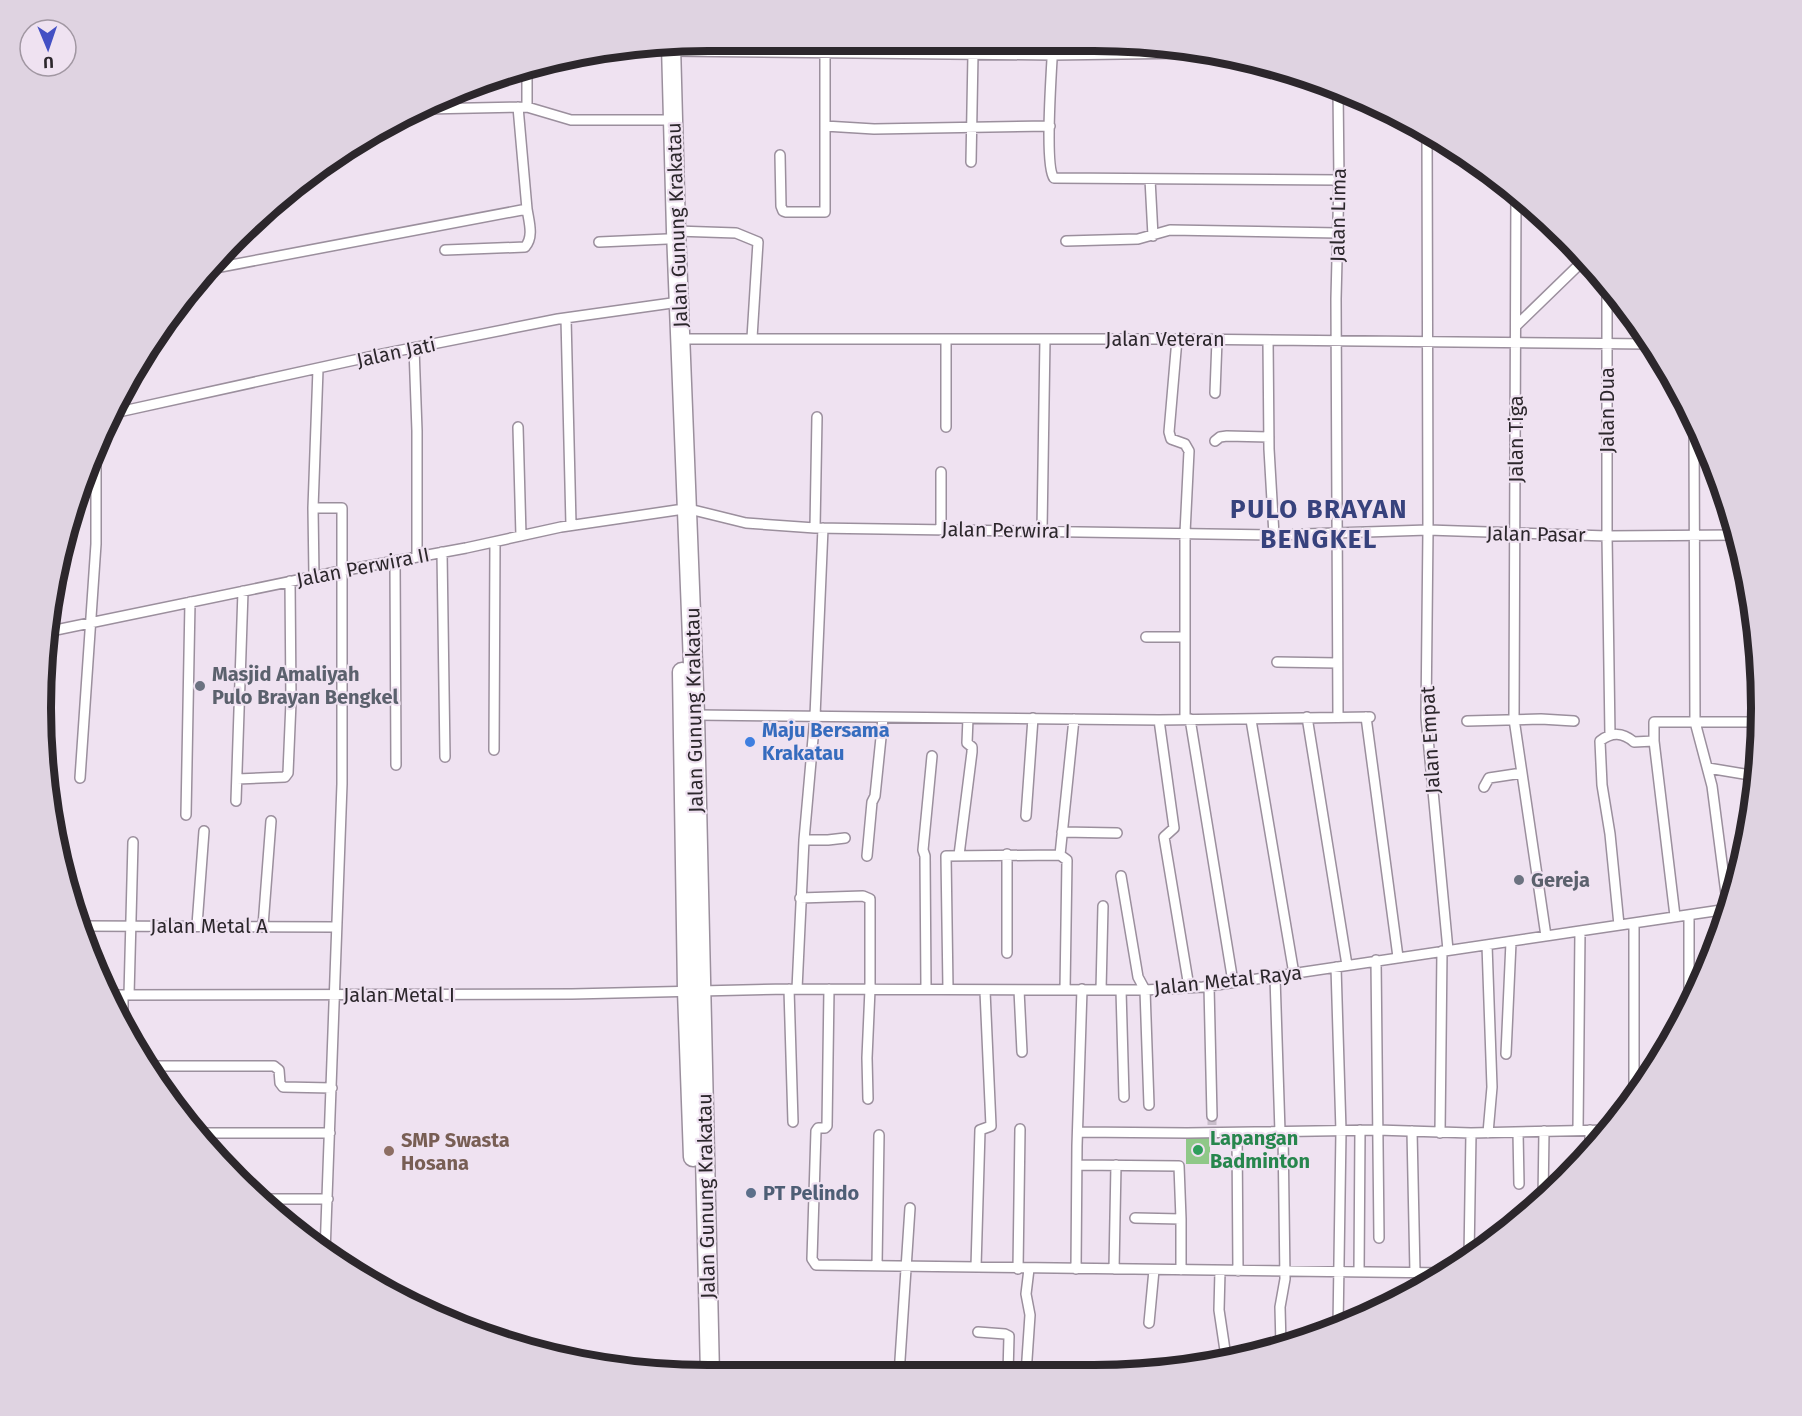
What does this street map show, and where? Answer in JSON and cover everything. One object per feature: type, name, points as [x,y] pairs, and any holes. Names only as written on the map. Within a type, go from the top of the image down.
[{"type":"highway","name":"Jalan Gunung Krakatau","points":[[668,52],[671,235],[695,715],[694,990],[710,1365]]},
{"type":"highway","name":"Jalan Gunung Krakatau","points":[[674,302],[681,339],[700,1365]]},
{"type":"street","points":[[762,51],[1053,55],[1146,53]]},
{"type":"street","points":[[1053,51],[1050,172],[1054,178],[1339,180]]},
{"type":"street","points":[[780,155],[783,210],[786,212],[825,212],[825,53]]},
{"type":"street","points":[[971,162],[973,54]]},
{"type":"street","points":[[445,250],[525,247],[528,244],[530,234],[523,107],[525,77]]},
{"type":"street","name":"Jalan Lima","points":[[1338,98],[1336,342],[1338,717]]},
{"type":"street","points":[[440,109],[523,107],[572,120],[669,120]]},
{"type":"street","points":[[825,126],[874,129],[1050,126]]},
{"type":"street","name":"Jalan Empat","points":[[1427,142],[1426,717],[1445,950],[1440,1133]]},
{"type":"street","points":[[1150,179],[1153,236]]},
{"type":"street","name":"Jalan Tiga","points":[[1516,205],[1514,719],[1546,936]]},
{"type":"street","points":[[221,267],[527,209]]},
{"type":"street","points":[[1066,241],[1138,239],[1170,230],[1338,233]]},
{"type":"street","points":[[598,242],[671,235],[736,233],[758,242],[752,338]]},
{"type":"street","points":[[1517,325],[1579,265]]},
{"type":"street","name":"Jalan Dua","points":[[1607,298],[1610,735]]},
{"type":"street","name":"Jalan Jati","points":[[122,411],[414,348],[566,318],[674,302]]},
{"type":"street","points":[[566,318],[571,525]]},
{"type":"street","name":"Jalan Veteran","points":[[681,339],[1217,339],[1641,344]]},
{"type":"street","points":[[946,339],[946,427]]},
{"type":"street","points":[[1042,530],[1045,339]]},
{"type":"street","points":[[1177,339],[1169,436],[1188,447],[1185,533],[1188,719],[1233,982]]},
{"type":"street","points":[[1215,393],[1217,339]]},
{"type":"street","points":[[1268,340],[1269,437],[1274,535]]},
{"type":"street","points":[[414,348],[417,431],[417,557]]},
{"type":"street","points":[[314,576],[318,369]]},
{"type":"street","points":[[793,1122],[793,989],[815,716],[819,528],[817,417]]},
{"type":"street","points":[[518,427],[521,536]]},
{"type":"street","points":[[1215,441],[1227,436],[1269,437]]},
{"type":"street","points":[[1694,442],[1695,722],[1712,786],[1725,889]]},
{"type":"street","points":[[80,778],[96,544],[96,470]]},
{"type":"street","points":[[940,530],[941,472]]},
{"type":"street","points":[[314,508],[342,508],[342,787],[326,1242]]},
{"type":"street","name":"Jalan Perwira II","points":[[56,630],[571,525],[683,510]]},
{"type":"street","name":"Jalan Perwira I","points":[[683,510],[746,523],[819,528],[1337,534]]},
{"type":"street","name":"Jalan Pasar","points":[[1337,534],[1428,531],[1607,536],[1728,535]]},
{"type":"street","points":[[494,750],[495,542]]},
{"type":"street","points":[[442,552],[445,757]]},
{"type":"street","points":[[395,561],[396,765]]},
{"type":"street","points":[[237,779],[287,776],[291,702],[290,581]]},
{"type":"street","points":[[236,801],[243,591]]},
{"type":"street","points":[[186,815],[190,602]]},
{"type":"street","points":[[1146,637],[1185,638]]},
{"type":"street","points":[[1277,662],[1337,663]]},
{"type":"street","points":[[695,715],[1159,720],[1368,717],[1398,957]]},
{"type":"street","points":[[1307,717],[1347,965]]},
{"type":"street","points":[[867,856],[883,718]]},
{"type":"street","points":[[959,855],[972,752],[972,747],[967,743],[968,718]]},
{"type":"street","points":[[1026,816],[1034,718]]},
{"type":"street","points":[[1060,855],[1074,719]]},
{"type":"street","points":[[1467,721],[1514,719],[1574,721]]},
{"type":"street","points":[[1159,720],[1174,828],[1164,837],[1189,987]]},
{"type":"street","points":[[1251,720],[1293,974]]},
{"type":"street","points":[[1675,916],[1654,741],[1654,722],[1751,722]]},
{"type":"street","points":[[1619,925],[1610,834],[1602,785],[1600,743],[1610,735],[1622,734],[1635,742],[1654,741]]},
{"type":"street","points":[[926,988],[927,921],[925,856],[922,850],[932,756]]},
{"type":"street","points":[[1708,768],[1747,775]]},
{"type":"street","points":[[1484,787],[1489,778],[1522,773]]},
{"type":"street","points":[[263,926],[271,821]]},
{"type":"street","points":[[197,926],[204,831]]},
{"type":"street","points":[[1062,832],[1117,833]]},
{"type":"street","points":[[804,840],[845,838]]},
{"type":"street","points":[[125,1009],[131,927],[133,842]]},
{"type":"street","points":[[1007,854],[1007,953]]},
{"type":"street","points":[[948,989],[946,856],[1007,854],[1060,855],[1067,860],[1065,990]]},
{"type":"street","points":[[1121,876],[1138,977],[1145,990],[1149,1105]]},
{"type":"street","points":[[800,898],[863,896],[870,899],[868,1099]]},
{"type":"street","points":[[1101,990],[1103,906]]},
{"type":"street","name":"Jalan Metal Raya","points":[[694,990],[926,988],[985,991],[1145,990],[1209,986],[1719,910]]},
{"type":"street","points":[[1689,915],[1689,986]]},
{"type":"street","points":[[1634,922],[1634,1081]]},
{"type":"street","name":"Jalan Metal A","points":[[89,926],[336,927]]},
{"type":"street","points":[[1578,1130],[1580,931]]},
{"type":"street","points":[[1506,1054],[1511,942]]},
{"type":"street","points":[[1487,945],[1492,1087],[1488,1133]]},
{"type":"street","points":[[1376,960],[1379,1238]]},
{"type":"street","points":[[1336,967],[1341,1131],[1338,1318]]},
{"type":"street","points":[[1275,977],[1282,1132],[1284,1286],[1280,1307],[1281,1338]]},
{"type":"street","points":[[1209,986],[1212,1116]]},
{"type":"street","points":[[830,989],[826,1126],[816,1131],[812,1261],[818,1266],[1429,1272]]},
{"type":"street","points":[[1076,1269],[1082,989]]},
{"type":"street","name":"Jalan Metal I","points":[[117,995],[579,994],[694,990]]},
{"type":"street","points":[[1019,990],[1022,1052]]},
{"type":"street","points":[[1121,990],[1124,1097]]},
{"type":"street","points":[[976,1268],[980,1130],[991,1126],[985,991]]},
{"type":"street","points":[[1490,1031],[1507,1030]]},
{"type":"street","points":[[158,1066],[274,1066],[279,1070],[280,1083],[285,1088],[332,1088]]},
{"type":"street","points":[[1017,1269],[1020,1129]]},
{"type":"street","points":[[1359,1130],[1359,1272]]},
{"type":"street","points":[[1078,1132],[1377,1130],[1488,1133],[1597,1130]]},
{"type":"street","points":[[1590,1130],[1590,1139]]},
{"type":"street","points":[[1412,1131],[1415,1272]]},
{"type":"street","points":[[1543,1187],[1544,1131]]},
{"type":"street","points":[[1237,1132],[1238,1271]]},
{"type":"street","points":[[1518,1132],[1519,1184]]},
{"type":"street","points":[[207,1133],[330,1133]]},
{"type":"street","points":[[1469,1247],[1471,1133]]},
{"type":"street","points":[[877,1265],[879,1135]]},
{"type":"street","points":[[1077,1165],[1179,1166],[1181,1270]]},
{"type":"street","points":[[1114,1269],[1116,1165]]},
{"type":"street","points":[[272,1199],[328,1199]]},
{"type":"street","points":[[899,1365],[910,1208]]},
{"type":"street","points":[[1135,1218],[1181,1219]]},
{"type":"street","points":[[1027,1365],[1030,1315],[1026,1294],[1029,1269]]},
{"type":"street","points":[[1149,1323],[1154,1270]]},
{"type":"street","points":[[1220,1271],[1219,1310],[1225,1351]]},
{"type":"street","points":[[978,1332],[1009,1336],[1008,1365]]},
{"type":"green space","name":"Lapangan Badminton","points":[[1186,1135],[1210,1135],[1210,1164],[1186,1164]]},
{"type":"tunnel","points":[[1212,1116],[1212,1129]]},
{"type":"place","name":"Masjid Amaliyah Pulo Brayan Bengkel","points":[[200,686]]},
{"type":"place","name":"Maju Bersama Krakatau","points":[[750,742]]},
{"type":"place","name":"Gereja","points":[[1519,880]]},
{"type":"place","name":"Lapangan Badminton","points":[[1198,1150]]},
{"type":"place","name":"SMP Swasta Hosana","points":[[389,1151]]},
{"type":"place","name":"PT Pelindo","points":[[751,1193]]},
{"type":"district","name":"PULO BRAYAN BENGKEL","points":[[1319,524]]}]
